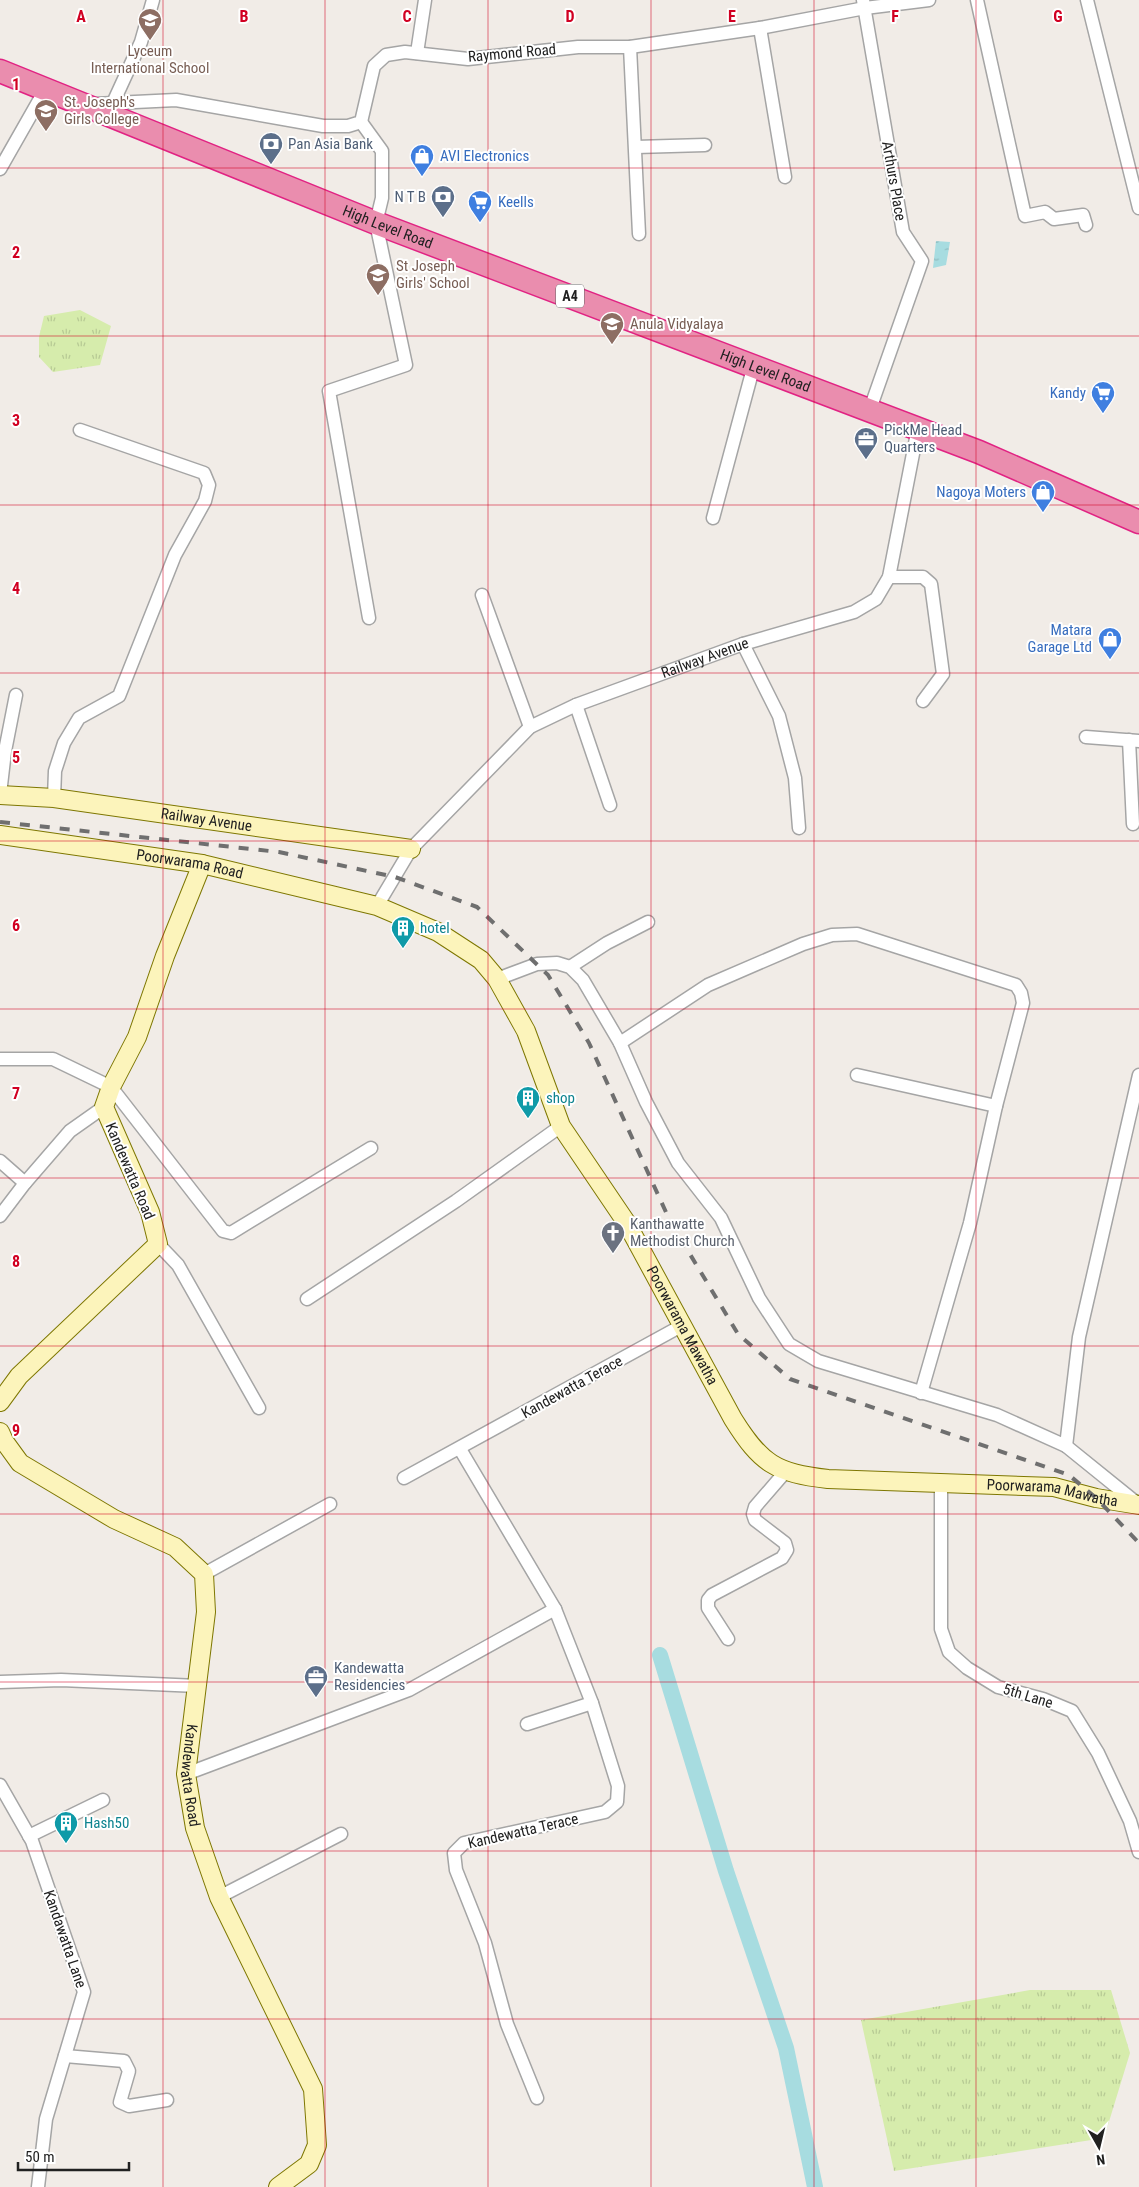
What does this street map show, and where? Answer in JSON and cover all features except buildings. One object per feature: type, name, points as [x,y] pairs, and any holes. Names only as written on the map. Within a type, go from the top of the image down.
[{"type":"highway","name":"High Level Road","points":[[0,71],[376,223],[870,409],[979,452],[1139,522]]},
{"type":"street","points":[[113,103],[141,42],[153,0]]},
{"type":"street","points":[[417,53],[425,0]]},
{"type":"street","name":"Raymond Road","points":[[361,122],[374,66],[386,55],[405,52],[468,59],[578,47],[630,47],[760,28],[864,4],[929,0]]},
{"type":"street","points":[[977,0],[1025,216],[1045,212],[1054,219],[1083,215],[1086,225]]},
{"type":"street","points":[[1087,0],[1139,208]]},
{"type":"street","name":"Arthurs Place","points":[[864,4],[903,232],[922,262],[870,409]]},
{"type":"street","points":[[760,28],[785,177]]},
{"type":"street","points":[[630,47],[639,234]]},
{"type":"street","points":[[0,169],[45,90]]},
{"type":"street","points":[[84,105],[176,100],[323,126],[348,126],[361,122],[382,150],[382,198],[376,223],[406,365],[329,390],[369,618]]},
{"type":"street","points":[[636,147],[705,145]]},
{"type":"street","points":[[713,518],[754,365]]},
{"type":"street","name":"Railway Avenue","points":[[377,906],[411,849],[530,727],[576,706],[743,644],[854,612],[876,599],[888,577],[918,428]]},
{"type":"street","points":[[54,798],[55,771],[64,743],[79,718],[120,696],[175,555],[205,502],[209,485],[204,473],[80,430]]},
{"type":"street","points":[[888,577],[923,577],[931,584],[943,674],[923,701]]},
{"type":"street","points":[[482,595],[530,727]]},
{"type":"street","points":[[743,644],[779,716],[795,778],[799,828]]},
{"type":"street","points":[[0,794],[5,751],[16,695]]},
{"type":"street","points":[[576,706],[610,805]]},
{"type":"street","points":[[1086,737],[1134,740],[1133,824]]},
{"type":"street","name":"Railway Avenue","points":[[0,794],[54,798],[411,849]]},
{"type":"street","name":"Poorwarama Road","points":[[0,835],[202,864],[377,906]]},
{"type":"street","name":"Kandewatta Road","points":[[158,1244],[150,1212],[104,1107],[111,1087],[137,1036],[165,956],[202,864]]},
{"type":"street","name":"Poorwarama Mawatha","points":[[377,906],[438,932],[481,960],[497,979],[526,1030],[561,1126],[626,1222],[748,1444],[769,1463],[796,1475],[828,1479],[1054,1487],[1096,1498],[1139,1505]]},
{"type":"street","points":[[570,967],[607,943],[648,922]]},
{"type":"street","points":[[620,1043],[708,985],[803,944],[832,935],[857,934],[1016,985],[1021,992],[1022,1003],[996,1106],[970,1223],[922,1393]]},
{"type":"street","points":[[497,979],[537,964],[557,963],[570,967],[583,980],[620,1043],[646,1102],[678,1163],[721,1218],[759,1298],[789,1344],[818,1361],[997,1415],[1066,1446],[1139,1505]]},
{"type":"street","points":[[0,1059],[53,1059],[111,1087],[223,1231],[231,1233],[371,1148]]},
{"type":"street","points":[[857,1075],[996,1106]]},
{"type":"street","points":[[1066,1446],[1079,1337],[1139,1075]]},
{"type":"street","points":[[0,1216],[25,1183],[70,1131],[104,1107]]},
{"type":"street","points":[[307,1299],[456,1201],[561,1126]]},
{"type":"street","points":[[0,1161],[25,1183]]},
{"type":"street","points":[[0,1402],[19,1376],[158,1244],[178,1265],[259,1408]]},
{"type":"street","name":"Kandewatta Terace","points":[[404,1478],[683,1325]]},
{"type":"street","points":[[0,1432],[4,1441],[20,1463],[114,1519],[175,1547],[204,1574],[330,1504]]},
{"type":"street","name":"Kandewatta Terace","points":[[460,1449],[555,1609],[592,1703],[618,1786],[617,1802],[605,1812],[464,1843],[454,1853],[456,1870],[485,1943],[507,2024],[537,2098]]},
{"type":"street","points":[[728,1639],[708,1608],[708,1600],[712,1595],[782,1558],[787,1550],[786,1543],[755,1520],[753,1514],[755,1507],[786,1471]]},
{"type":"street","name":"5th Lane","points":[[941,1482],[941,1629],[949,1652],[967,1668],[998,1687],[1044,1700],[1072,1711],[1098,1754],[1130,1822],[1139,1852]]},
{"type":"street","name":"Kandewatta Road","points":[[204,1574],[206,1612],[186,1774],[195,1828],[219,1896],[313,2089],[317,2145],[309,2164],[278,2187]]},
{"type":"street","points":[[186,1774],[409,1690],[555,1609]]},
{"type":"street","points":[[0,1682],[61,1680],[198,1686]]},
{"type":"street","points":[[527,1724],[592,1703]]},
{"type":"street","name":"Kandawatta Lane","points":[[0,1785],[29,1836],[84,1992],[46,2119],[38,2187]]},
{"type":"street","points":[[29,1836],[103,1800]]},
{"type":"street","points":[[219,1896],[341,1834]]},
{"type":"street","points":[[65,2056],[124,2061],[129,2071],[120,2102],[129,2106],[167,2100]]},
{"type":"green space","points":[[80,310],[111,326],[100,365],[53,372],[39,357],[39,337],[44,316]]},
{"type":"green space","points":[[1030,1990],[1111,1990],[1130,2053],[1104,2138],[894,2171],[861,2020]]},
{"type":"water","points":[[936,241],[950,242],[946,265],[933,268]]},
{"type":"waterway","points":[[660,1655],[726,1871],[786,2048],[815,2187]]},
{"type":"railway","points":[[0,822],[279,852],[395,877],[477,907],[548,975],[589,1043],[670,1221],[738,1334],[790,1379],[1069,1475],[1096,1498],[1139,1543]]},
{"type":"place","name":"Lyceum International School","points":[[150,41]]},
{"type":"place","name":"St. Joseph's Girls College","points":[[46,132]]},
{"type":"place","name":"Pan Asia Bank","points":[[271,165]]},
{"type":"place","name":"AVI Electronics","points":[[422,177]]},
{"type":"place","name":"N T B","points":[[443,218]]},
{"type":"place","name":"Keells","points":[[480,223]]},
{"type":"place","name":"St Joseph Girls' School","points":[[378,296]]},
{"type":"place","name":"Anula Vidyalaya","points":[[612,345]]},
{"type":"place","name":"Kandy","points":[[1103,414]]},
{"type":"place","name":"PickMe Head Quarters","points":[[866,460]]},
{"type":"place","name":"Nagoya Moters","points":[[1043,513]]},
{"type":"place","name":"Matara Garage Ltd","points":[[1110,660]]},
{"type":"place","name":"hotel","points":[[403,949]]},
{"type":"place","name":"shop","points":[[528,1119]]},
{"type":"place","name":"Kanthawatte Methodist Church","points":[[613,1254]]},
{"type":"place","name":"Kandewatta Residencies","points":[[316,1698]]},
{"type":"place","name":"Hash50","points":[[66,1844]]}]
